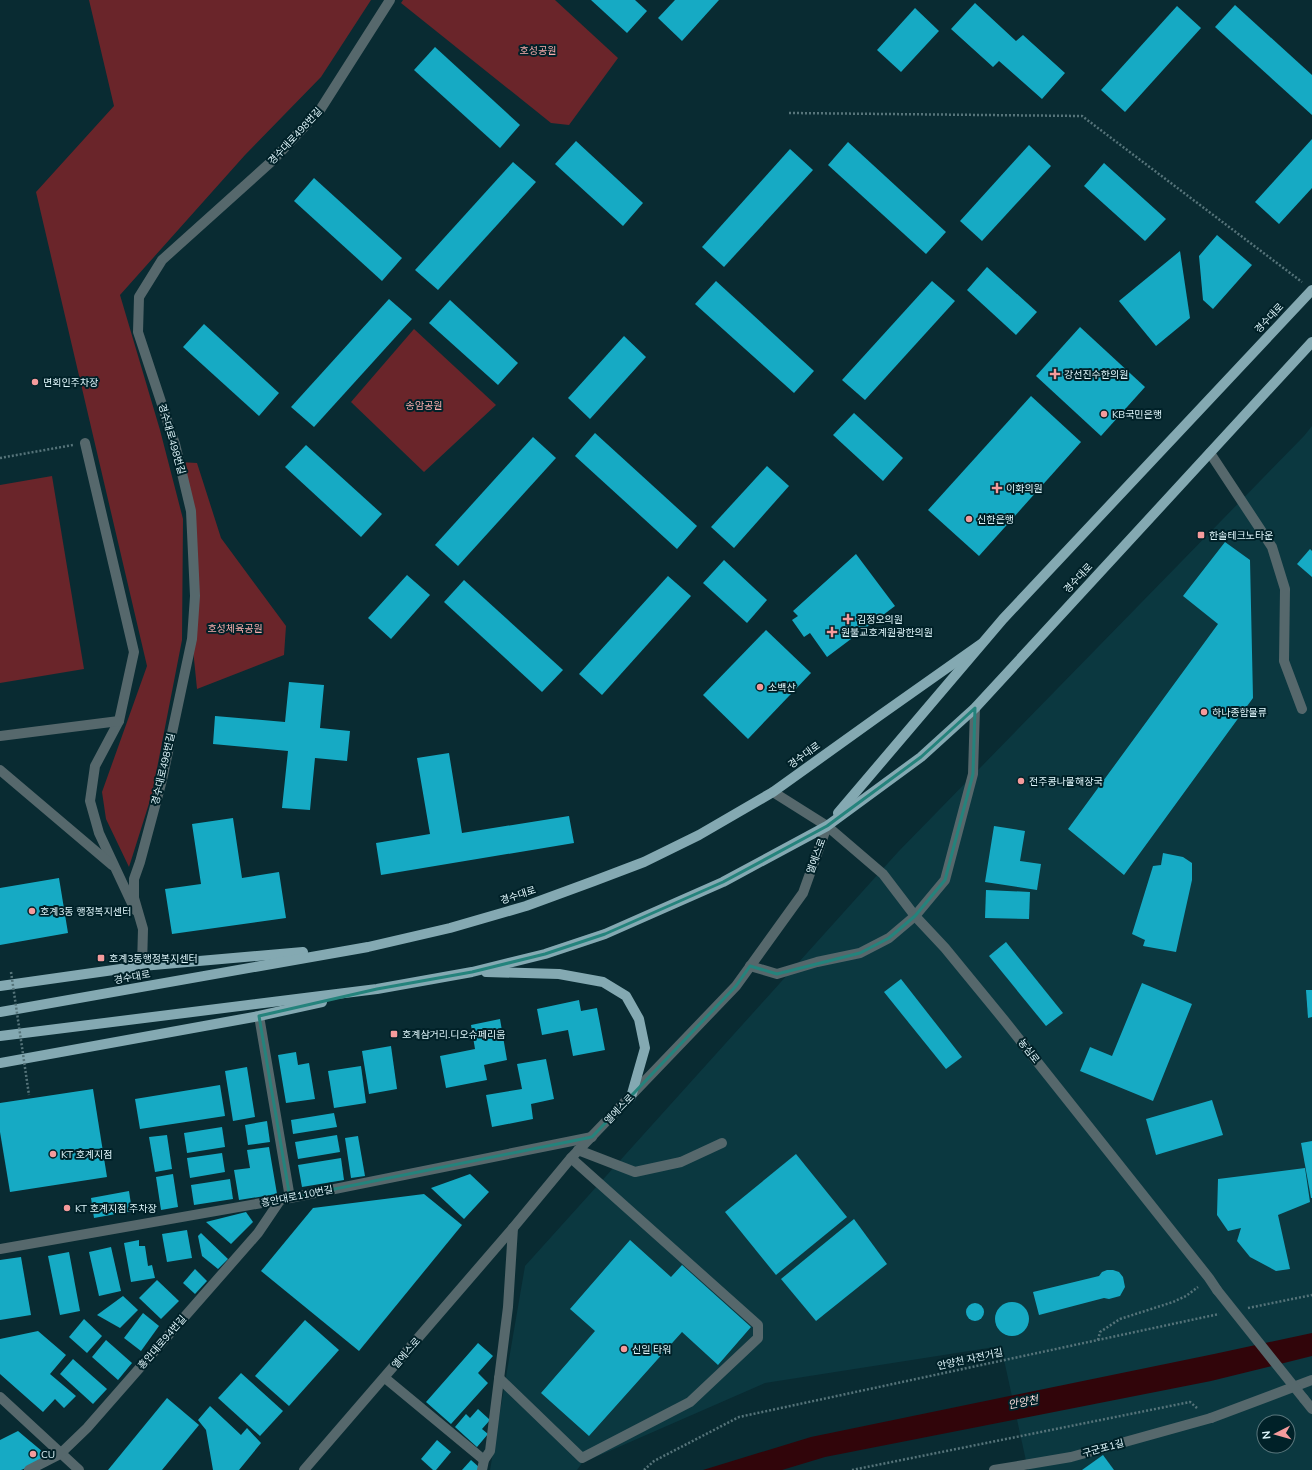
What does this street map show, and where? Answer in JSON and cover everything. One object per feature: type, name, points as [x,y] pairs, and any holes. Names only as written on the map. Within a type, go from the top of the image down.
[{"type":"main road","name":"경수대로","points":[[827,826],[1008,613],[1309,287]]},
{"type":"main road","name":"경수대로","points":[[0,1036],[376,989],[472,972],[546,954],[605,934],[723,882],[827,826],[921,757],[975,708],[1312,342]]},
{"type":"main road","name":"경수대로","points":[[0,1012],[368,947],[450,928],[526,906],[616,873],[644,862],[699,835],[773,792],[981,644]]},
{"type":"main road","points":[[0,986],[142,966],[368,947]]},
{"type":"main road","points":[[472,972],[559,974],[603,982],[626,996],[639,1018],[645,1048],[631,1097]]},
{"type":"main road","points":[[0,1063],[259,1016],[376,989]]},
{"type":"street","name":"경수대로498번길","points":[[142,966],[143,930],[134,898],[134,879],[162,780],[192,639],[195,596],[191,511],[175,444],[138,332],[140,297],[162,260],[272,161],[320,110],[390,0]]},
{"type":"street","points":[[85,443],[134,652],[119,721],[95,766],[90,801],[99,833],[143,930]]},
{"type":"street","points":[[1210,453],[1272,547],[1284,589],[1284,661],[1302,709]]},
{"type":"street","points":[[750,966],[778,974],[817,962],[860,952],[889,938],[915,916],[945,880],[973,774],[975,708]]},
{"type":"street","points":[[0,736],[119,721]]},
{"type":"street","points":[[0,770],[115,868]]},
{"type":"street","name":"농심로","points":[[773,792],[827,826],[883,874],[915,916],[945,948],[1004,1020],[1312,1409]]},
{"type":"street","name":"엘에스로","points":[[304,1470],[385,1378],[574,1154],[631,1097],[736,986],[803,893],[827,826]]},
{"type":"street","points":[[259,1016],[286,1198]]},
{"type":"street","name":"흥안대로110번길","points":[[0,1249],[286,1198],[592,1137]]},
{"type":"street","points":[[574,1154],[635,1172],[681,1162],[722,1143]]},
{"type":"street","points":[[499,1378],[582,1458],[690,1402],[758,1338],[758,1325],[574,1154]]},
{"type":"street","name":"흥안대로94번길","points":[[29,1470],[60,1454],[87,1428],[258,1233],[286,1198]]},
{"type":"street","points":[[483,1465],[490,1450],[508,1308],[513,1228]]},
{"type":"street","name":"엘에스로","points":[[385,1378],[483,1465]]},
{"type":"street","name":"구군포1길","points":[[994,1470],[1070,1457],[1211,1418],[1312,1380]]},
{"type":"street","points":[[0,1397],[79,1470]]},
{"type":"path","points":[[789,113],[1082,116],[1309,287]]},
{"type":"path","points":[[0,458],[85,443]]},
{"type":"path","points":[[11,972],[29,1096]]},
{"type":"path","points":[[1098,1340],[1100,1332],[1120,1319],[1173,1302],[1186,1296],[1209,1278]]},
{"type":"path","points":[[1243,1309],[1312,1295]]},
{"type":"path","name":"안양천 자전거길","points":[[644,1470],[654,1461],[739,1417],[1220,1314]]},
{"type":"path","points":[[852,1470],[1190,1402],[1211,1418]]},
{"type":"highlighted area","points":[[975,708],[973,774],[945,880],[915,916],[889,938],[860,953],[777,974],[750,966],[736,986],[592,1137],[290,1198],[259,1016],[377,989],[472,972],[545,954],[605,934],[723,882],[827,826],[921,757]]},
{"type":"shaded area","points":[[1312,426],[1312,1470],[1028,1470],[1001,1346],[765,1383],[582,1463],[577,1470],[490,1470],[525,1266],[898,852],[1304,436]]},
{"type":"green space","points":[[89,0],[371,0],[321,77],[245,155],[120,295],[160,430],[183,519],[182,640],[152,794],[129,867],[106,819],[102,792],[147,666],[36,192],[114,106]]},
{"type":"green space","name":"호성공원","points":[[403,0],[555,0],[618,58],[569,125],[551,123],[401,3]]},
{"type":"green space","name":"송암공원","points":[[414,329],[496,405],[424,472],[351,402]]},
{"type":"green space","name":"호성체육공원","points":[[179,462],[197,463],[221,538],[286,626],[284,655],[197,689],[192,639],[191,511]]},
{"type":"green space","points":[[52,476],[84,669],[0,683],[0,485]]},
{"type":"water","name":"안양천","points":[[1312,1333],[1312,1356],[1211,1381],[825,1457],[782,1470],[703,1470],[811,1437]]},
{"type":"building","points":[[591,0],[635,0],[647,11],[627,33]]},
{"type":"building","points":[[675,0],[719,0],[682,41],[658,18]]},
{"type":"building","points":[[975,3],[1016,41],[1023,35],[1065,73],[1042,99],[999,61],[993,67],[951,29]]},
{"type":"building","points":[[1235,5],[1312,75],[1312,115],[1215,27]]},
{"type":"building","points":[[1177,6],[1201,28],[1125,112],[1101,90]]},
{"type":"building","points":[[915,8],[939,31],[901,72],[877,50]]},
{"type":"building","points":[[435,47],[520,125],[500,148],[414,70]]},
{"type":"building","points":[[1312,139],[1312,188],[1279,224],[1255,202]]},
{"type":"building","points":[[576,141],[643,203],[623,226],[555,164]]},
{"type":"building","points":[[848,142],[946,232],[926,254],[828,165]]},
{"type":"building","points":[[1029,145],[1051,166],[982,241],[960,221]]},
{"type":"building","points":[[790,149],[813,170],[724,267],[702,247]]},
{"type":"building","points":[[513,162],[536,182],[438,290],[415,270]]},
{"type":"building","points":[[1104,163],[1166,219],[1145,241],[1084,186]]},
{"type":"building","points":[[314,178],[402,258],[382,281],[294,201]]},
{"type":"building","points":[[1217,235],[1252,265],[1213,309],[1203,300],[1199,256]]},
{"type":"building","points":[[1180,251],[1190,318],[1156,346],[1119,301]]},
{"type":"building","points":[[987,267],[1037,312],[1016,335],[967,290]]},
{"type":"building","points":[[716,281],[814,371],[794,393],[695,304]]},
{"type":"building","points":[[932,281],[955,301],[865,400],[842,380]]},
{"type":"building","points":[[389,299],[412,319],[314,427],[291,407]]},
{"type":"building","points":[[450,300],[518,363],[498,385],[429,323]]},
{"type":"building","points":[[204,324],[279,393],[259,416],[183,347]]},
{"type":"building","points":[[1080,327],[1145,387],[1101,436],[1036,376]]},
{"type":"building","points":[[624,336],[646,357],[590,419],[568,398]]},
{"type":"building","points":[[1031,396],[1081,442],[979,556],[928,510]]},
{"type":"building","points":[[854,413],[903,458],[883,481],[833,435]]},
{"type":"building","points":[[595,433],[697,526],[677,549],[575,456]]},
{"type":"building","points":[[533,437],[556,458],[458,566],[435,545]]},
{"type":"building","points":[[306,445],[382,514],[361,537],[285,467]]},
{"type":"building","points":[[767,466],[789,486],[734,548],[711,527]]},
{"type":"building","points":[[1225,542],[1250,560],[1253,698],[1124,875],[1068,829],[1218,624],[1183,596]]},
{"type":"building","points":[[1310,549],[1312,551],[1312,577],[1297,564]]},
{"type":"building","points":[[856,554],[895,606],[827,657],[810,633],[804,637],[792,620],[798,616],[793,611]]},
{"type":"building","points":[[724,560],[767,600],[747,623],[703,583]]},
{"type":"building","points":[[407,575],[430,595],[391,639],[368,618]]},
{"type":"building","points":[[668,576],[691,596],[602,695],[579,674]]},
{"type":"building","points":[[464,580],[563,670],[542,692],[444,602]]},
{"type":"building","points":[[766,630],[811,673],[748,739],[703,695]]},
{"type":"building","points":[[289,682],[324,685],[320,728],[350,731],[347,761],[315,758],[310,810],[282,808],[288,751],[213,744],[215,716],[285,722]]},
{"type":"building","points":[[449,753],[462,833],[569,816],[574,843],[381,875],[376,843],[430,834],[417,758]]},
{"type":"building","points":[[233,818],[242,878],[279,872],[286,918],[172,934],[165,889],[201,884],[192,824]]},
{"type":"building","points":[[994,826],[1025,831],[1020,861],[1041,864],[1037,890],[985,882]]},
{"type":"building","points":[[1163,853],[1183,857],[1192,863],[1192,880],[1176,952],[1143,946],[1145,940],[1132,934],[1153,866],[1161,865]]},
{"type":"building","name":"호계3동 행정복지센터","points":[[59,878],[68,933],[0,945],[0,888]]},
{"type":"building","points":[[986,890],[1030,892],[1029,919],[985,918]]},
{"type":"building","points":[[1006,942],[1063,1013],[1046,1026],[989,956]]},
{"type":"building","points":[[901,979],[962,1057],[946,1069],[884,992]]},
{"type":"building","points":[[1142,983],[1192,1004],[1153,1101],[1080,1071],[1090,1047],[1112,1056]]},
{"type":"building","points":[[1306,990],[1312,990],[1312,1017],[1308,1018]]},
{"type":"building","points":[[579,1000],[581,1011],[597,1008],[605,1050],[573,1056],[568,1030],[542,1035],[537,1009]]},
{"type":"building","points":[[500,1019],[507,1060],[484,1065],[487,1080],[446,1088],[440,1056],[475,1049],[471,1025]]},
{"type":"building","points":[[391,1046],[397,1089],[369,1094],[362,1051]]},
{"type":"building","points":[[296,1052],[298,1065],[309,1063],[315,1099],[286,1103],[278,1055]]},
{"type":"building","points":[[546,1059],[554,1099],[531,1104],[533,1119],[492,1127],[486,1095],[522,1089],[517,1064]]},
{"type":"building","points":[[361,1066],[366,1103],[334,1108],[328,1071]]},
{"type":"building","points":[[247,1067],[255,1117],[233,1121],[225,1071]]},
{"type":"building","points":[[220,1085],[225,1116],[140,1129],[135,1099]]},
{"type":"building","name":"KT 호계지점","points":[[93,1089],[107,1177],[10,1192],[0,1132],[0,1103]]},
{"type":"building","points":[[1212,1100],[1223,1135],[1156,1155],[1146,1119]]},
{"type":"building","points":[[334,1113],[337,1127],[293,1134],[291,1120]]},
{"type":"building","points":[[267,1121],[270,1142],[248,1145],[245,1125]]},
{"type":"building","points":[[222,1127],[225,1147],[187,1153],[184,1133]]},
{"type":"building","points":[[167,1135],[172,1169],[155,1172],[149,1137]]},
{"type":"building","points":[[337,1135],[340,1152],[298,1159],[295,1142]]},
{"type":"building","points":[[358,1136],[365,1176],[351,1178],[345,1138]]},
{"type":"building","points":[[1312,1141],[1312,1198],[1311,1198],[1301,1143]]},
{"type":"building","points":[[269,1147],[277,1194],[239,1200],[234,1170],[250,1168],[247,1150]]},
{"type":"building","points":[[222,1153],[225,1172],[190,1178],[187,1158]]},
{"type":"building","points":[[796,1154],[847,1217],[776,1275],[725,1212]]},
{"type":"building","points":[[341,1158],[344,1180],[302,1187],[298,1165]]},
{"type":"building","points":[[1305,1168],[1310,1202],[1278,1215],[1290,1269],[1276,1271],[1250,1257],[1237,1241],[1241,1228],[1228,1231],[1217,1215],[1218,1179]]},
{"type":"building","points":[[173,1174],[178,1207],[161,1210],[156,1177]]},
{"type":"building","points":[[470,1174],[489,1192],[464,1219],[431,1188]]},
{"type":"building","points":[[230,1179],[233,1199],[194,1205],[191,1185]]},
{"type":"building","points":[[129,1191],[132,1211],[94,1218],[91,1198]]},
{"type":"building","points":[[424,1194],[462,1225],[359,1351],[261,1271],[313,1208]]},
{"type":"building","points":[[246,1212],[253,1222],[231,1244],[206,1222]]},
{"type":"building","points":[[854,1219],[887,1264],[816,1321],[781,1279]]},
{"type":"building","points":[[187,1230],[192,1258],[167,1262],[162,1234]]},
{"type":"building","points":[[201,1233],[228,1259],[218,1269],[202,1256],[198,1236]]},
{"type":"building","points":[[139,1240],[139,1246],[145,1246],[148,1266],[152,1265],[155,1278],[131,1282],[124,1243]]},
{"type":"building","name":"신일 타워","points":[[630,1240],[671,1277],[682,1265],[751,1327],[718,1365],[682,1332],[589,1436],[541,1393],[595,1331],[570,1309]]},
{"type":"building","points":[[111,1247],[121,1291],[99,1296],[89,1252]]},
{"type":"building","points":[[69,1252],[80,1311],[60,1315],[48,1256]]},
{"type":"building","points":[[21,1257],[31,1315],[0,1320],[0,1260]]},
{"type":"building","points":[[195,1269],[207,1281],[195,1294],[183,1283]]},
{"type":"building","points":[[1107,1270],[1119,1272],[1123,1277],[1125,1287],[1120,1296],[1109,1299],[1104,1298],[1039,1315],[1033,1292],[1099,1276],[1102,1272]]},
{"type":"building","points":[[157,1280],[179,1301],[161,1319],[139,1298]]},
{"type":"building","points":[[123,1296],[138,1310],[120,1328],[97,1315]]},
{"type":"building","points":[[1015,1302],[1024,1307],[1028,1312],[1028,1326],[1024,1331],[1019,1335],[1009,1336],[1005,1335],[996,1326],[995,1316],[996,1312],[1005,1303]]},
{"type":"building","points":[[971,1303],[979,1303],[984,1308],[982,1319],[979,1321],[971,1321],[966,1316],[966,1308]]},
{"type":"building","points":[[143,1313],[159,1326],[141,1351],[124,1338]]},
{"type":"building","points":[[84,1319],[102,1336],[87,1353],[69,1337]]},
{"type":"building","points":[[305,1320],[339,1350],[289,1406],[255,1376]]},
{"type":"building","points":[[38,1331],[66,1355],[50,1374],[76,1396],[64,1408],[55,1399],[43,1412],[0,1374],[0,1339]]},
{"type":"building","points":[[106,1340],[132,1363],[118,1380],[92,1357]]},
{"type":"building","points":[[478,1343],[493,1356],[478,1373],[488,1383],[451,1424],[426,1402]]},
{"type":"building","points":[[73,1359],[107,1389],[93,1404],[60,1374]]},
{"type":"building","points":[[241,1373],[283,1411],[260,1436],[218,1398]]},
{"type":"building","points":[[167,1398],[199,1425],[162,1470],[108,1470]]},
{"type":"building","points":[[210,1406],[241,1435],[247,1428],[261,1443],[239,1470],[213,1470],[206,1430],[198,1420]]},
{"type":"building","points":[[478,1409],[490,1420],[482,1429],[488,1434],[477,1447],[455,1427],[466,1414],[470,1418]]},
{"type":"building","points":[[18,1431],[43,1452],[41,1462],[21,1470],[0,1470],[0,1440]]},
{"type":"building","points":[[437,1440],[451,1452],[436,1470],[433,1470],[421,1459]]},
{"type":"building","points":[[1103,1455],[1114,1470],[1082,1470]]},
{"type":"building","points":[[471,1460],[480,1468],[479,1470],[462,1470]]},
{"type":"place","name":"강선진수한의원","points":[[1055,374]]},
{"type":"place","name":"면회인주차장","points":[[35,382]]},
{"type":"place","name":"KB국민은행","points":[[1104,414]]},
{"type":"place","name":"이화의원","points":[[997,488]]},
{"type":"place","name":"신한은행","points":[[969,519]]},
{"type":"place","name":"한솔테크노타운","points":[[1201,535]]},
{"type":"place","name":"김정오의원","points":[[848,619]]},
{"type":"place","name":"원불교호계원광한의원","points":[[832,632]]},
{"type":"place","name":"소백산","points":[[760,687]]},
{"type":"place","name":"하나종합물류","points":[[1204,712]]},
{"type":"place","name":"전주콩나물해장국","points":[[1021,781]]},
{"type":"place","name":"호계3동 행정복지센터","points":[[32,911]]},
{"type":"place","name":"호계3동행정복지센터","points":[[101,958]]},
{"type":"place","name":"호계삼거리.디오슈페리움","points":[[394,1034]]},
{"type":"place","name":"KT 호계지점","points":[[53,1154]]},
{"type":"place","name":"KT 호계지점 주차장","points":[[67,1208]]},
{"type":"place","name":"신일 타워","points":[[624,1349]]},
{"type":"place","name":"CU","points":[[33,1454]]}]
